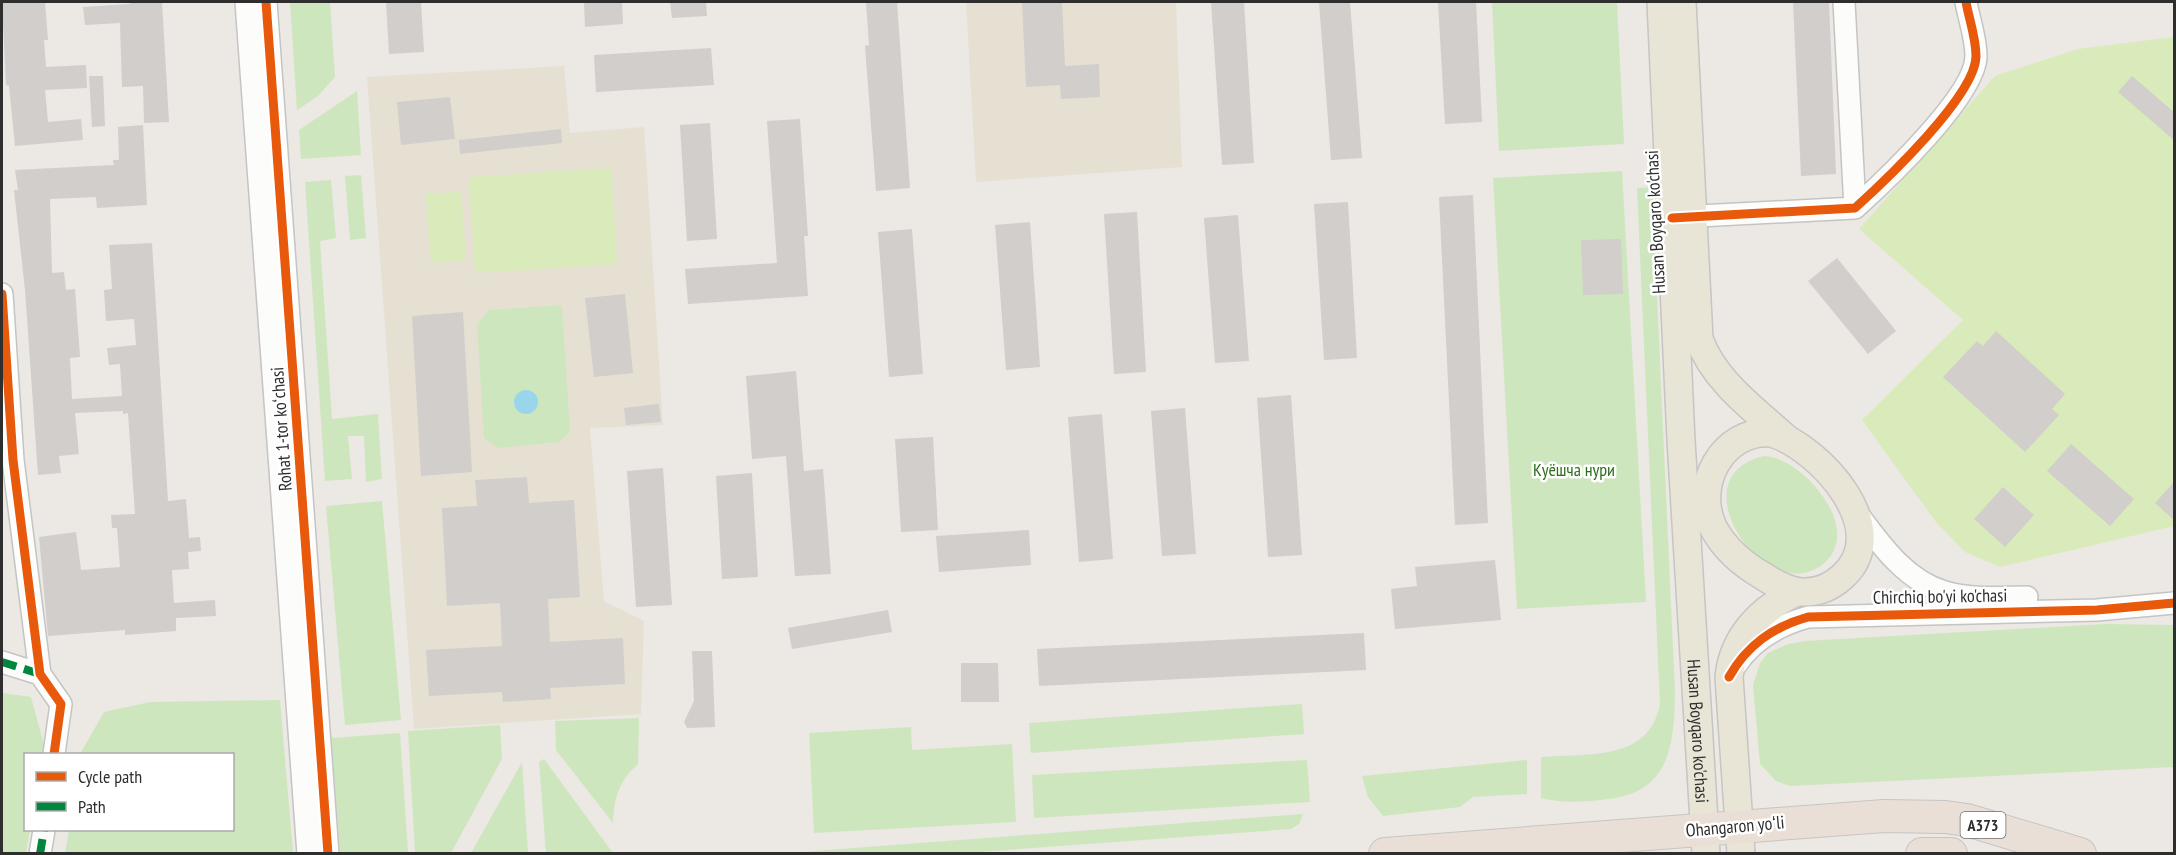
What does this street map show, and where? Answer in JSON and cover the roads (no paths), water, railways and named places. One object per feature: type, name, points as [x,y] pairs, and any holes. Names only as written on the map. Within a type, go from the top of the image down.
[{"type":"highway","name":"Ohangaron yoʻli","points":[[1385,854],[1740,840],[1884,816],[1945,817],[1967,820],[2080,854]]},
{"type":"highway","name":"A373","points":[[1922,854],[1951,854]]},
{"type":"main road","name":"Husan Boyqaro ko'chasi","points":[[1661,2],[1682,217],[1699,339],[1705,356],[1735,391],[1788,440],[1809,453],[1824,468],[1854,509],[1859,523],[1860,538],[1857,554],[1850,568],[1835,582],[1822,589],[1797,592],[1774,604],[1751,625],[1735,650],[1729,677],[1740,840]]},
{"type":"main road","name":"Husan Boyqaro ko'chasi","points":[[1682,2],[1681,440],[1693,608],[1705,841]]},
{"type":"main road","name":"Husan Boyqaro ko'chasi","points":[[1693,608],[1707,505],[1707,487],[1712,470],[1721,455],[1733,443],[1747,435],[1764,433],[1788,440]]},
{"type":"main road","name":"Husan Boyqaro ko'chasi","points":[[1681,440],[1714,529],[1733,554],[1757,573],[1797,592]]},
{"type":"street","name":"Rohat 1-tor koʻchasi","points":[[246,2],[308,854]]},
{"type":"street","name":"Rohat 1-tor koʻchasi","points":[[266,2],[328,854]]},
{"type":"street","points":[[1844,2],[1855,208]]},
{"type":"street","points":[[1682,217],[1855,208],[1920,146],[1970,78],[1976,56],[1966,2]]},
{"type":"street","points":[[2,294],[8,461],[40,674],[61,704],[54,753]]},
{"type":"street","name":"Chirchiq bo'yi ko'chasi","points":[[1854,509],[1880,544],[1901,565],[1916,578],[1944,592],[1977,597],[2100,597],[2175,590]]},
{"type":"street","name":"Chirchiq bo'yi ko'chasi","points":[[1797,592],[1850,614]]},
{"type":"street","name":"Chirchiq bo'yi ko'chasi","points":[[1729,677],[1748,649],[1776,628],[1808,617],[1850,614],[2097,610],[2175,603]]},
{"type":"street","points":[[2,662],[40,674]]},
{"type":"street","points":[[40,854],[44,831]]},
{"type":"water","points":[[526,390],[531,391],[537,397],[537,407],[531,413],[526,414],[521,413],[515,407],[514,402],[515,397],[521,391]]},
{"type":"park label","name":"Куёшча нури","points":[[1574,469]]}]
